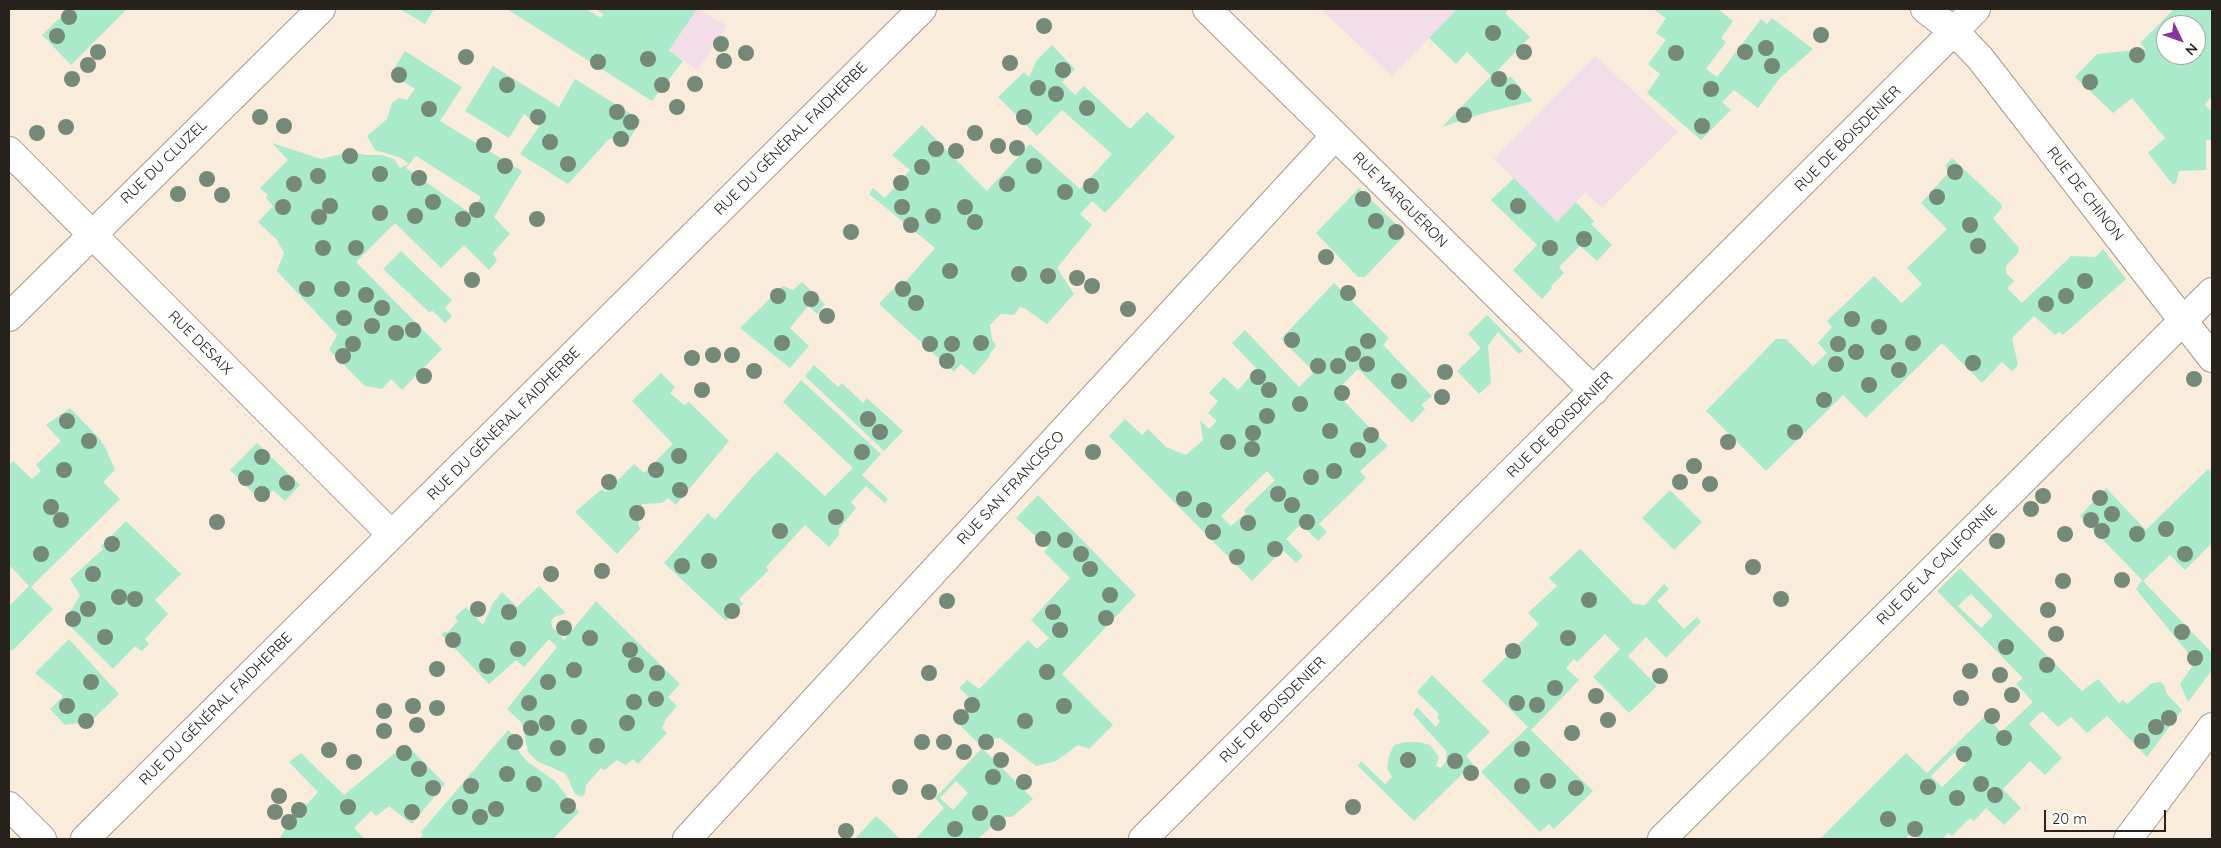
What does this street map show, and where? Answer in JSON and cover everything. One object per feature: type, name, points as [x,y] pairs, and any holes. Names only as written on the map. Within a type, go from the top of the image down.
[{"type":"street","name":"RUE DU CLUZEL","points":[[9,317],[321,9]]},
{"type":"street","name":"RUE DU GÉNÉRAL FAIDHERBE","points":[[85,839],[922,9]]},
{"type":"street","name":"RUE MARGUÉRON","points":[[1207,9],[1594,391]]},
{"type":"street","name":"RUE DE CHINON","points":[[1925,9],[1954,31],[1980,58],[2212,358]]},
{"type":"street","name":"RUE DE BOISDENIER","points":[[1143,839],[1976,9]]},
{"type":"street","name":"RUE SAN FRANCISCO","points":[[687,839],[1335,136]]},
{"type":"street","name":"RUE DESAIX","points":[[9,150],[392,535]]},
{"type":"street","name":"RUE DE LA CALIFORNIE","points":[[1662,839],[2212,292]]},
{"type":"street","points":[[2128,839],[2212,727]]},
{"type":"street","points":[[9,806],[42,839]]},
{"type":"shaded area","points":[[615,9],[698,9],[727,26],[697,70]]},
{"type":"shaded area","points":[[1321,9],[1457,9],[1392,76]]},
{"type":"shaded area","points":[[1595,56],[1678,132],[1602,208],[1585,192],[1557,222],[1494,159]]},
{"type":"green space","points":[[69,9],[127,9],[71,65],[42,35]]},
{"type":"green space","points":[[400,9],[434,9],[425,24]]},
{"type":"green space","points":[[507,9],[586,9],[601,18],[603,14],[596,9],[697,9],[669,50],[683,61],[652,101]]},
{"type":"green space","points":[[1457,9],[1509,9],[1505,13],[1530,37],[1498,70],[1508,78],[1510,76],[1533,101],[1481,114],[1442,127],[1491,76],[1467,52],[1456,64],[1429,38]]},
{"type":"green space","points":[[1653,9],[1718,9],[1733,21],[1721,38],[1726,42],[1706,69],[1717,77],[1761,19],[1767,24],[1772,18],[1813,49],[1779,79],[1758,108],[1734,90],[1722,102],[1731,110],[1701,140],[1647,93],[1660,74],[1648,64],[1666,40],[1656,33],[1666,18]]},
{"type":"green space","points":[[2174,9],[2212,9],[2212,96],[2205,104],[2212,113],[2211,140],[2206,140],[2206,170],[2179,171],[2176,183],[2173,185],[2148,153],[2165,138],[2132,98],[2113,113],[2075,77],[2097,54],[2146,49],[2140,43],[2156,27],[2156,65],[2206,65],[2206,15],[2168,15]]},
{"type":"green space","points":[[1052,45],[1075,69],[1062,82],[1075,95],[1084,86],[1130,129],[1147,112],[1175,137],[1105,213],[1092,201],[1080,214],[1092,225],[1057,268],[1074,294],[1047,324],[1020,307],[1014,315],[1001,314],[990,325],[992,339],[996,346],[990,356],[974,375],[961,364],[954,372],[879,304],[901,280],[905,282],[935,248],[869,194],[873,188],[885,198],[910,170],[892,155],[922,125],[987,191],[1030,144],[1080,189],[1112,154],[1062,110],[1037,136],[998,97],[1024,72],[1029,77],[1036,61]]},
{"type":"green space","points":[[405,51],[462,87],[440,121],[522,171],[494,217],[510,234],[493,253],[497,261],[489,270],[464,245],[441,268],[395,223],[356,262],[442,349],[402,390],[391,379],[382,389],[365,386],[329,350],[337,335],[277,271],[284,253],[277,240],[258,222],[273,206],[266,198],[268,195],[260,188],[288,160],[272,143],[321,159],[350,152],[382,155],[394,159],[400,168],[409,164],[401,158],[375,150],[367,136],[387,119],[392,103],[399,98],[407,100],[415,89],[391,74]],"holes":[[[416,156],[481,197],[470,213],[406,168]]]},
{"type":"green space","points":[[493,66],[559,107],[575,79],[641,120],[625,147],[610,138],[568,184],[520,154],[539,127],[524,114],[509,138],[465,111]]},
{"type":"green space","points":[[1952,158],[2001,204],[2002,208],[1993,218],[2019,248],[2018,253],[2006,266],[2006,273],[2014,281],[2007,288],[2022,303],[2071,256],[2096,257],[2103,249],[2126,279],[2063,335],[2059,332],[2055,335],[2034,316],[2012,338],[2018,365],[2012,371],[2002,362],[1982,383],[1942,343],[1866,418],[1843,395],[1766,471],[1706,411],[1776,339],[1786,339],[1813,366],[1827,353],[1818,343],[1832,327],[1827,321],[1874,276],[1902,303],[1922,284],[1907,268],[1947,229],[1921,203],[1949,172],[1945,166]]},
{"type":"green space","points":[[1514,178],[1557,222],[1576,202],[1594,221],[1591,224],[1612,245],[1597,261],[1580,246],[1559,267],[1564,273],[1551,286],[1552,288],[1542,299],[1513,270],[1537,245],[1491,200]]},
{"type":"green space","points":[[1359,188],[1406,234],[1365,277],[1358,277],[1316,233]]},
{"type":"green space","points":[[401,251],[452,300],[445,308],[452,316],[445,323],[433,311],[429,312],[383,269]]},
{"type":"green space","points":[[802,282],[825,304],[817,314],[808,306],[790,328],[809,346],[790,368],[740,328],[783,286],[793,290]]},
{"type":"green space","points":[[1334,283],[1389,338],[1383,345],[1432,396],[1421,405],[1425,409],[1412,423],[1358,369],[1335,392],[1388,446],[1360,471],[1366,478],[1319,524],[1327,532],[1318,541],[1301,524],[1286,539],[1303,556],[1296,563],[1283,550],[1252,581],[1109,436],[1125,419],[1142,435],[1148,429],[1166,447],[1186,455],[1203,440],[1200,420],[1209,429],[1217,421],[1208,413],[1218,401],[1209,393],[1224,377],[1238,390],[1257,369],[1232,343],[1245,330],[1299,387],[1314,372],[1281,339]],"holes":[[[1267,471],[1275,480],[1244,510],[1246,513],[1231,526],[1221,516]]]},
{"type":"green space","points":[[1487,315],[1523,351],[1519,354],[1498,332],[1488,346],[1491,383],[1479,394],[1457,371],[1481,348],[1468,334]]},
{"type":"green space","points":[[814,365],[838,387],[842,383],[863,403],[867,398],[903,431],[884,451],[805,376]]},
{"type":"green space","points":[[661,373],[675,387],[670,393],[684,405],[689,402],[729,441],[676,505],[668,498],[662,503],[642,504],[638,526],[641,528],[617,554],[575,512],[602,489],[606,492],[634,464],[644,473],[673,444],[632,401]]},
{"type":"green space","points":[[801,380],[881,454],[862,475],[888,499],[885,503],[866,486],[851,502],[856,508],[839,529],[839,535],[829,547],[805,525],[766,567],[769,570],[739,599],[743,604],[726,621],[664,563],[708,513],[715,520],[753,476],[777,452],[825,496],[853,468],[783,402]]},
{"type":"green space","points":[[70,408],[99,438],[106,449],[115,470],[103,482],[120,499],[31,587],[53,609],[12,651],[9,648],[9,606],[29,586],[9,565],[9,466],[13,461],[32,479],[41,471],[36,465],[61,441],[46,425]]},
{"type":"green space","points":[[257,443],[300,485],[285,501],[273,490],[262,502],[230,470]]},
{"type":"green space","points":[[2208,469],[2212,473],[2212,543],[2185,570],[2170,555],[2143,581],[2212,653],[2212,670],[2188,702],[2180,684],[2193,665],[2188,653],[2136,589],[2142,580],[2080,516],[2106,488],[2146,530]]},
{"type":"green space","points":[[1670,490],[1702,522],[1674,550],[1642,518]]},
{"type":"green space","points":[[1038,495],[1136,595],[1062,674],[1113,725],[1089,749],[1078,745],[1056,761],[1036,766],[1000,738],[977,742],[955,720],[973,701],[959,688],[967,680],[979,689],[1028,640],[1037,649],[1049,638],[1031,620],[1070,578],[1044,552],[1048,548],[1016,518]]},
{"type":"green space","points":[[126,521],[181,574],[155,600],[168,614],[145,639],[149,644],[142,651],[135,646],[113,669],[65,621],[80,595],[70,579],[103,549],[101,546]]},
{"type":"green space","points":[[1580,549],[1634,604],[1645,605],[1664,584],[1669,589],[1657,601],[1684,629],[1697,617],[1701,622],[1666,658],[1646,637],[1628,656],[1657,686],[1629,713],[1593,677],[1620,649],[1605,634],[1577,662],[1574,659],[1566,668],[1579,680],[1531,730],[1593,791],[1554,829],[1549,824],[1540,832],[1481,772],[1528,727],[1482,681],[1539,624],[1528,613],[1557,586],[1549,578]]},
{"type":"green space","points":[[1960,568],[2082,691],[2098,679],[2119,703],[2123,700],[2127,704],[2152,683],[2160,682],[2164,685],[2167,694],[2182,710],[2147,757],[2107,716],[2087,733],[2071,717],[2058,727],[2042,711],[2029,724],[2062,758],[2045,775],[2030,761],[2003,789],[2021,808],[2004,825],[1986,808],[1974,821],[1970,818],[1952,836],[1948,833],[1944,837],[1946,839],[1919,839],[1912,832],[1905,839],[1820,839],[1906,753],[1927,773],[1985,716],[2001,732],[2033,702],[2016,684],[2023,678],[1937,591]],"holes":[[[1971,594],[1993,616],[1981,628],[1958,606]],[[1954,753],[1966,764],[1942,787],[1931,776]]]},
{"type":"green space","points":[[539,586],[566,613],[554,617],[551,622],[552,627],[564,640],[596,601],[680,684],[668,697],[677,706],[666,719],[662,728],[667,733],[638,764],[633,759],[626,765],[617,760],[606,769],[603,770],[601,768],[586,785],[585,793],[582,797],[575,794],[566,774],[537,761],[528,752],[522,723],[507,709],[557,647],[549,639],[524,667],[516,660],[489,684],[441,634],[446,631],[447,633],[458,621],[455,617],[466,607],[483,625],[493,603],[502,592],[517,607]]},
{"type":"green space","points":[[69,639],[119,694],[86,726],[79,723],[65,725],[50,709],[63,696],[35,673]]},
{"type":"green space","points":[[1432,675],[1490,732],[1466,756],[1473,764],[1414,821],[1358,766],[1361,761],[1385,784],[1392,777],[1387,768],[1389,756],[1394,745],[1406,742],[1419,742],[1430,745],[1439,757],[1436,766],[1441,768],[1446,761],[1447,752],[1413,714],[1417,707],[1436,727],[1440,721],[1437,717],[1439,714],[1417,692]]},
{"type":"green space","points":[[508,730],[513,735],[520,753],[528,762],[555,781],[579,812],[553,839],[419,839],[423,835],[421,832]]},
{"type":"green space","points":[[406,744],[445,784],[412,824],[389,806],[376,816],[371,811],[354,828],[365,839],[279,839],[288,825],[318,792],[289,762],[301,753],[344,795]]},
{"type":"green space","points":[[982,748],[1033,799],[1012,817],[1002,817],[978,839],[915,839],[944,808],[935,798]],"holes":[[[956,781],[968,793],[953,810],[940,798]]]},
{"type":"green space","points":[[876,816],[886,825],[900,839],[855,839]]}]
